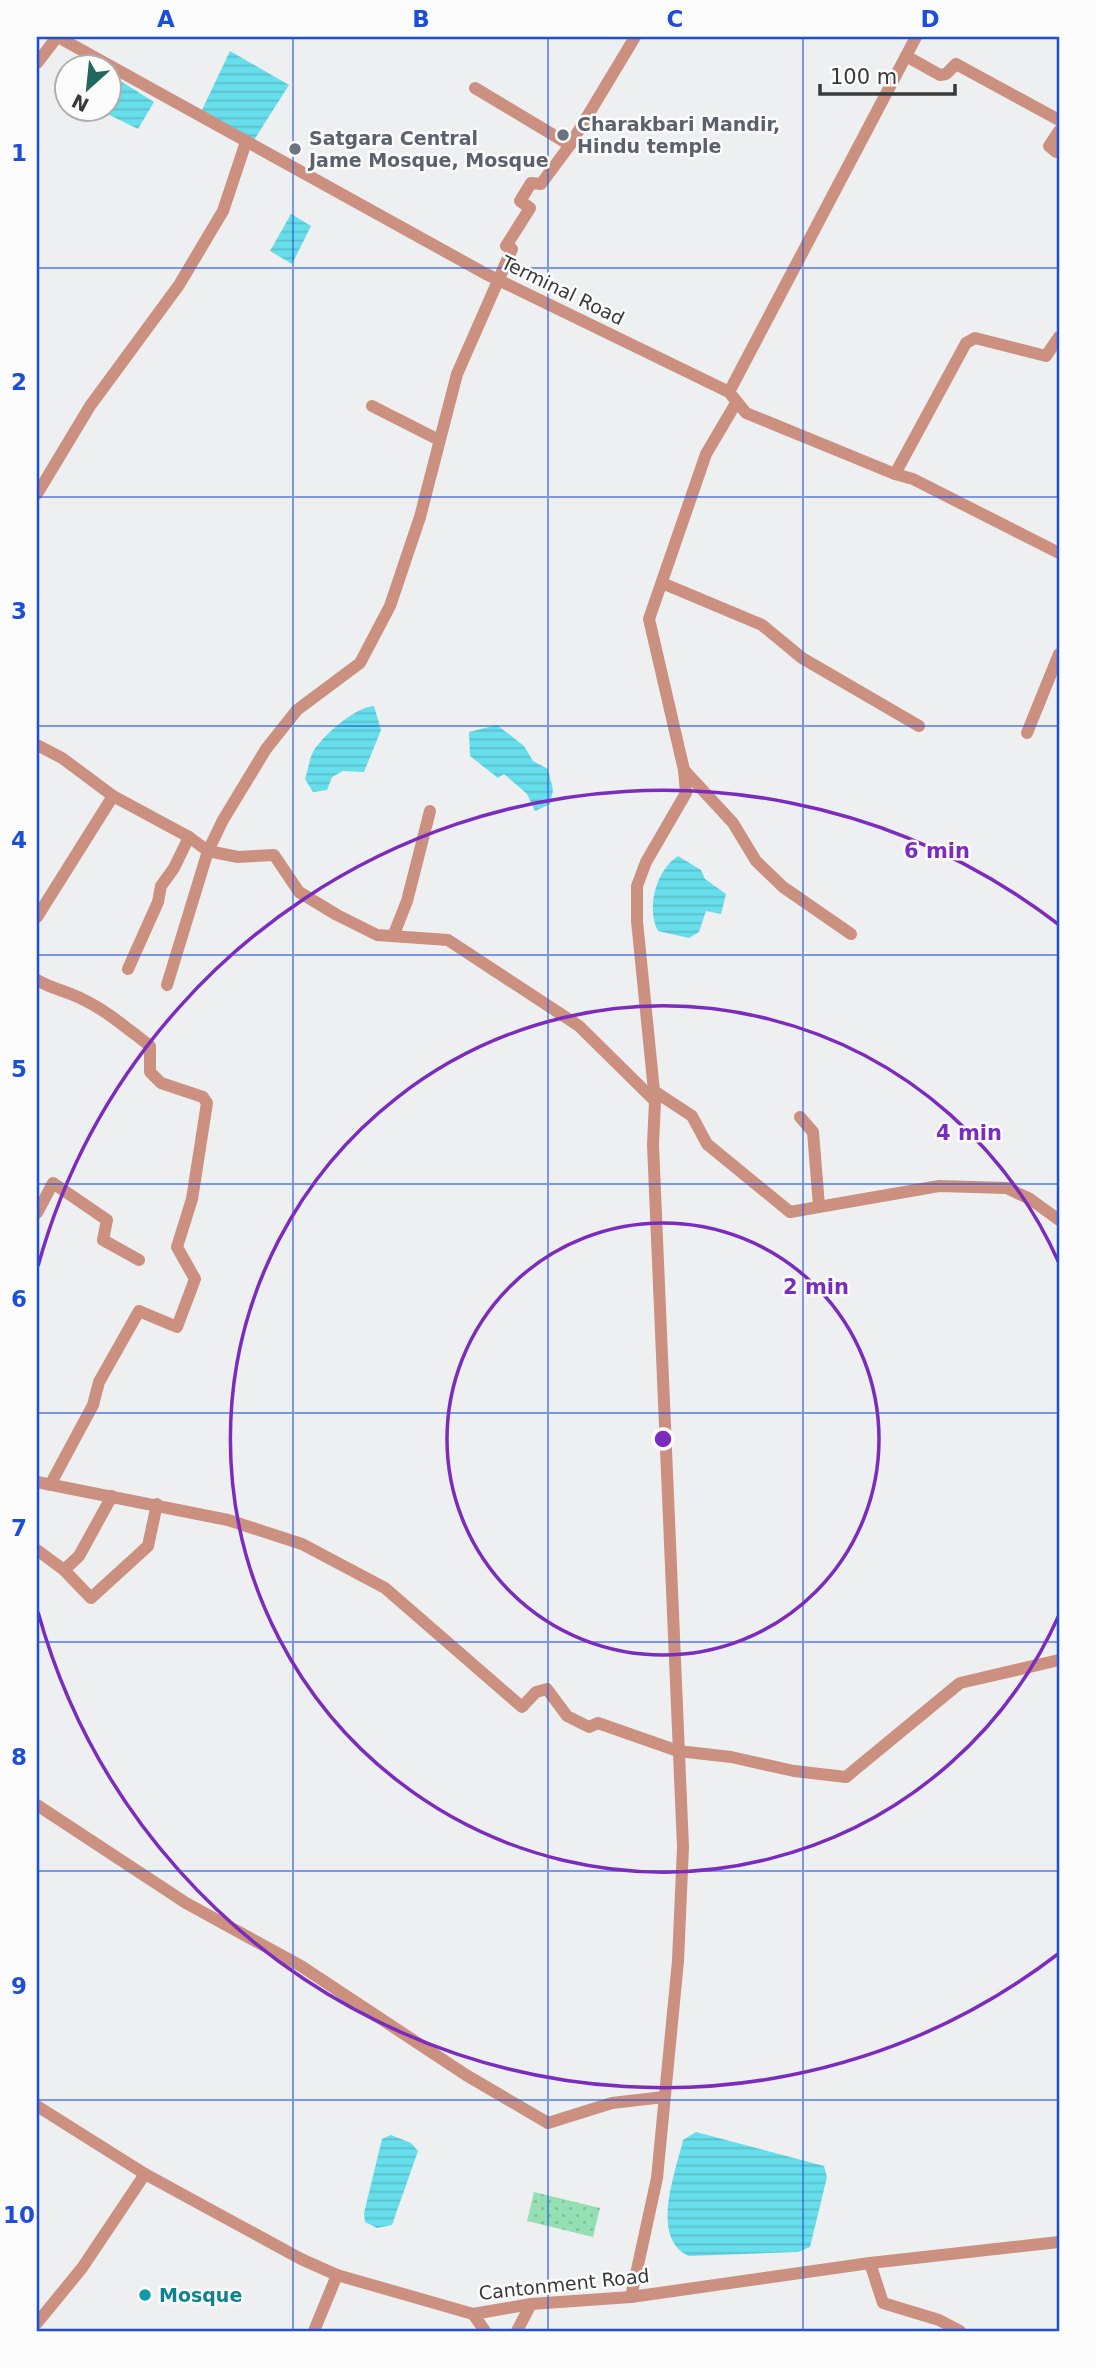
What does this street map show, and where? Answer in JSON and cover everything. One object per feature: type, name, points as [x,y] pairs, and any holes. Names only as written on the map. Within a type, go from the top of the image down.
[{"type":"street","name":"Terminal Road","points":[[37,63],[58,37],[497,279],[732,397],[746,413],[913,479],[1059,553]]},
{"type":"street","points":[[167,985],[208,851],[253,771],[285,724],[316,694],[360,663],[399,580],[420,517],[457,374],[512,249],[506,246],[530,208],[520,201],[531,183],[541,184],[570,145],[635,37]]},
{"type":"street","points":[[631,2297],[657,2178],[678,1961],[683,1847],[653,1145],[654,1096],[637,921],[637,886],[646,862],[686,793],[684,770],[649,620],[706,453],[916,37]]},
{"type":"street","points":[[905,56],[940,75],[946,74],[956,64],[1059,120]]},
{"type":"street","points":[[475,88],[570,145]]},
{"type":"street","points":[[1056,152],[1049,146],[1059,131]]},
{"type":"street","points":[[37,494],[90,406],[179,285],[223,211],[246,142]]},
{"type":"street","points":[[895,474],[967,343],[975,338],[1046,356],[1059,337]]},
{"type":"street","points":[[372,406],[439,440]]},
{"type":"street","points":[[662,583],[762,625],[802,658],[919,726]]},
{"type":"street","points":[[1027,733],[1059,654]]},
{"type":"street","points":[[37,744],[62,758],[113,796],[189,837],[208,851],[238,858],[274,855],[299,892],[377,935],[394,934],[448,940],[579,1026],[654,1096],[692,1116],[707,1144],[790,1212],[939,1186],[1007,1188],[1030,1199],[1059,1220]]},
{"type":"street","points":[[684,770],[733,823],[757,861],[783,887],[851,934]]},
{"type":"street","points":[[37,917],[113,796]]},
{"type":"street","points":[[394,934],[407,901],[430,811]]},
{"type":"street","points":[[128,969],[158,902],[161,886],[174,868],[189,837]]},
{"type":"street","points":[[37,980],[51,989],[82,999],[122,1024],[150,1046],[150,1072],[161,1083],[203,1097],[207,1103],[192,1199],[177,1247],[195,1279],[177,1327],[139,1311],[99,1382],[93,1405],[43,1484],[157,1504],[228,1520],[292,1541],[385,1588],[416,1612],[447,1644],[522,1707],[536,1692],[547,1689],[567,1716],[589,1727],[598,1723],[678,1751],[732,1757],[794,1771],[846,1777],[960,1683],[1059,1660]]},
{"type":"street","points":[[800,1117],[813,1132],[819,1206]]},
{"type":"street","points":[[37,1213],[54,1183],[107,1220],[103,1240],[139,1260]]},
{"type":"street","points":[[64,1570],[79,1556],[112,1496]]},
{"type":"street","points":[[37,1550],[64,1570],[91,1598],[148,1546],[157,1504]]},
{"type":"street","points":[[37,1805],[186,1903],[301,1966],[454,2067],[548,2123],[612,2103],[664,2097]]},
{"type":"street","name":"Cantonment Road","points":[[37,2106],[145,2174],[337,2275],[473,2314],[531,2304],[631,2297],[870,2263],[1059,2242]]},
{"type":"street","points":[[37,2323],[82,2268],[145,2174]]},
{"type":"street","points":[[870,2263],[883,2303],[939,2319],[960,2331]]},
{"type":"street","points":[[314,2331],[337,2275]]},
{"type":"street","points":[[517,2331],[531,2304]]},
{"type":"street","points":[[473,2314],[485,2331]]},
{"type":"green space","points":[[534,2192],[600,2208],[593,2237],[527,2221]]},
{"type":"water","points":[[230,51],[289,85],[254,140],[201,112]]},
{"type":"water","points":[[122,82],[154,102],[138,129],[122,121]]},
{"type":"water","points":[[291,214],[311,226],[292,264],[270,251]]},
{"type":"water","points":[[374,706],[381,730],[364,772],[343,771],[332,777],[327,790],[313,792],[305,779],[317,745],[349,717]]},
{"type":"water","points":[[497,725],[524,746],[533,761],[548,769],[553,790],[550,804],[535,811],[527,794],[504,774],[498,778],[470,756],[469,732]]},
{"type":"water","points":[[678,856],[701,870],[705,879],[726,894],[721,914],[706,911],[699,932],[689,938],[658,931],[653,912],[659,880],[670,862]]},
{"type":"water","points":[[696,2132],[824,2166],[827,2177],[810,2247],[798,2252],[689,2256],[677,2247],[670,2235],[668,2203],[683,2140]]},
{"type":"water","points":[[391,2135],[411,2143],[418,2151],[392,2225],[377,2228],[365,2222],[364,2213],[382,2139]]},
{"type":"place","name":"Charakbari Mandir, Hindu temple","points":[[563,135]]},
{"type":"place","name":"Satgara Central Jame Mosque, Mosque","points":[[295,149]]},
{"type":"place","name":"Mosque","points":[[145,2295]]}]
